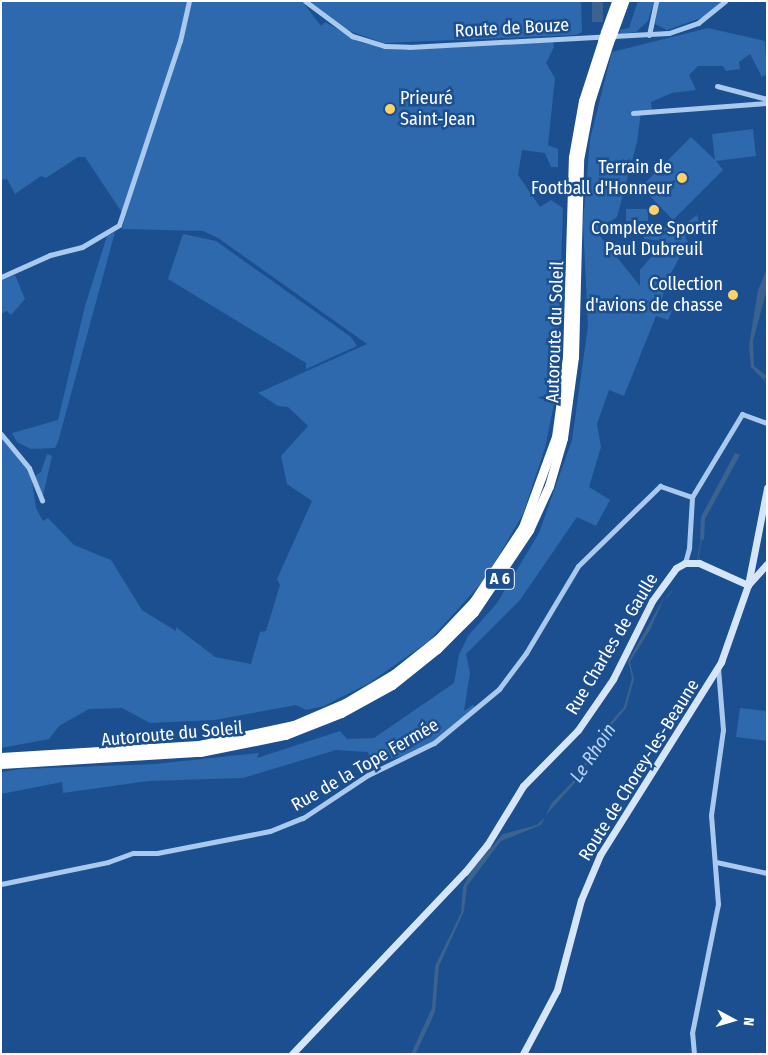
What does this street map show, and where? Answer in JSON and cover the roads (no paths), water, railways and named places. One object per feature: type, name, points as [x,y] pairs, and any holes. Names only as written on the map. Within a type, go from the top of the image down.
[{"type":"highway","name":"Autoroute du Soleil","points":[[609,32],[616,1]]},
{"type":"highway","name":"Autoroute du Soleil","points":[[1,757],[199,745],[294,725],[345,703],[394,674],[438,639],[474,601],[503,562],[526,520],[556,437],[567,357],[571,168],[580,116],[605,42],[624,1]]},
{"type":"highway","name":"Autoroute du Soleil","points":[[1,764],[200,752],[285,735],[341,713],[395,682],[437,649],[480,605],[509,566],[535,519],[563,438],[574,357],[579,160],[590,102],[605,42]]},
{"type":"street","points":[[1,277],[103,237],[115,230],[121,220],[189,1]]},
{"type":"street","name":"Route de Bouze","points":[[305,1],[352,36],[396,47],[649,35],[693,26],[725,1]]},
{"type":"street","points":[[649,35],[656,1]]},
{"type":"street","points":[[717,86],[767,99]]},
{"type":"street","points":[[633,113],[767,103]]},
{"type":"street","points":[[748,585],[699,564],[684,563],[689,548],[692,497],[746,415],[767,423]]},
{"type":"street","points":[[1,434],[29,468],[42,500]]},
{"type":"street","name":"Rue de la Tope Fermée","points":[[1,884],[108,862],[133,853],[157,853],[270,831],[303,818],[368,775],[434,743],[499,689],[526,653],[578,566],[660,486],[692,497]]},
{"type":"street","points":[[748,585],[767,488]]},
{"type":"street","name":"Rue Charles de Gaulle","points":[[292,1054],[442,898],[493,836],[522,786],[574,735],[603,696],[652,601],[684,563]]},
{"type":"street","points":[[748,585],[767,564]]},
{"type":"street","name":"Route de Chorey-les-Beaune","points":[[523,1054],[557,990],[581,900],[600,855],[718,668],[748,585]]},
{"type":"street","points":[[694,1054],[692,1033],[718,904],[711,804],[723,730],[718,668]]},
{"type":"street","points":[[716,862],[767,873]]},
{"type":"waterway","name":"Le Rhoin","points":[[763,379],[767,384]]},
{"type":"waterway","name":"Le Rhoin","points":[[697,559],[701,538]]},
{"type":"waterway","name":"Le Rhoin","points":[[666,597],[671,591]]},
{"type":"place","name":"Prieuré Saint-Jean","points":[[390,109]]},
{"type":"place","name":"Terrain de Football d'Honneur","points":[[682,178]]},
{"type":"place","name":"Complexe Sportif Paul Dubreuil","points":[[654,210]]},
{"type":"place","name":"Collection d'avions de chasse","points":[[733,295]]}]
